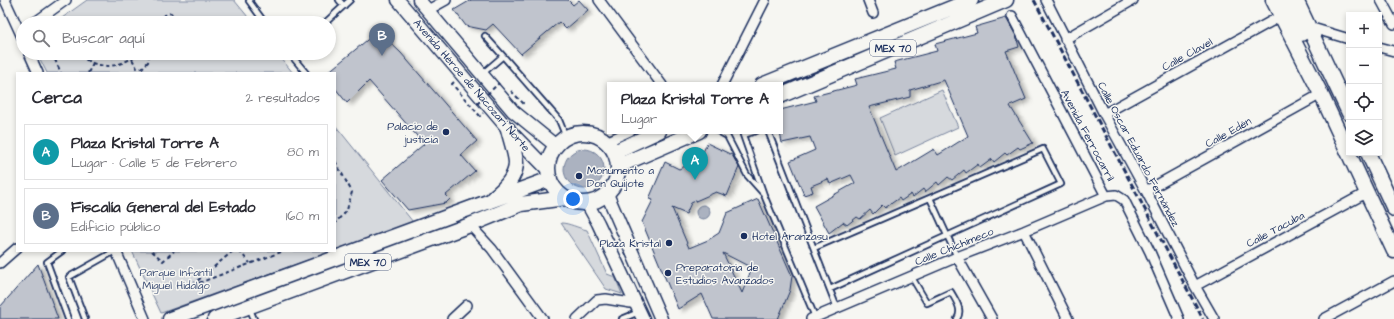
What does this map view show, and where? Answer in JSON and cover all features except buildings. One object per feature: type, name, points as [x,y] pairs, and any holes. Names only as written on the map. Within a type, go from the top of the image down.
[{"type":"main road","name":"Avenida Héroe de Nacozari Norte","points":[[398,0],[508,130],[549,174]]},
{"type":"main road","name":"Avenida Héroe de Nacozari Norte","points":[[419,0],[514,111],[561,142]]},
{"type":"main road","name":"MEX 70","points":[[769,82],[971,0]]},
{"type":"main road","name":"MEX 70","points":[[783,95],[1006,0]]},
{"type":"main road","points":[[1273,0],[1321,94],[1394,251]]},
{"type":"main road","points":[[1284,0],[1339,113],[1342,138]]},
{"type":"main road","points":[[1296,0],[1346,107]]},
{"type":"main road","points":[[491,200],[511,179],[516,164],[508,130]]},
{"type":"main road","points":[[565,198],[556,190],[549,174],[549,159],[561,142],[579,133],[595,135],[610,147],[618,166],[618,173],[615,183],[607,194],[599,200],[587,203],[640,312]]},
{"type":"main road","points":[[610,147],[650,134]]},
{"type":"main road","points":[[618,166],[692,134]]},
{"type":"main road","points":[[1369,156],[1394,209]]},
{"type":"main road","name":"MEX 70","points":[[170,319],[491,200],[549,174]]},
{"type":"main road","points":[[607,194],[661,319]]},
{"type":"main road","name":"MEX 70","points":[[215,319],[251,313],[521,204],[565,198],[576,202],[587,203]]},
{"type":"street","points":[[5,0],[16,22]]},
{"type":"street","points":[[44,16],[66,0]]},
{"type":"street","points":[[428,10],[446,0]]},
{"type":"street","points":[[599,0],[660,82]]},
{"type":"street","points":[[724,82],[765,0]]},
{"type":"street","points":[[868,0],[874,13]]},
{"type":"street","name":"Calle Oscar Eduardo Fernández","points":[[1046,0],[1104,114],[1214,319]]},
{"type":"street","points":[[1065,39],[1133,0]]},
{"type":"street","points":[[1381,0],[1394,24]]},
{"type":"street","name":"Avenida Ferrocarril","points":[[1012,16],[1106,196],[1116,195],[1124,200],[1150,252],[1178,319]]},
{"type":"street","name":"Calle Clavel","points":[[1104,114],[1281,16]]},
{"type":"street","points":[[1309,27],[1346,38]]},
{"type":"street","points":[[1382,48],[1394,51]]},
{"type":"street","points":[[32,60],[38,72]]},
{"type":"street","name":"Calle Edén","points":[[1146,191],[1321,94]]},
{"type":"street","points":[[610,147],[626,134]]},
{"type":"street","name":"Calle Tacuba","points":[[1195,286],[1366,193]]},
{"type":"street","name":"Calle Chichimeco","points":[[813,318],[1106,196]]},
{"type":"street","points":[[470,225],[492,250],[543,319]]},
{"type":"street","points":[[1024,231],[1068,319]]},
{"type":"street","points":[[0,263],[16,249]]},
{"type":"street","points":[[116,252],[145,319]]},
{"type":"street","points":[[957,257],[992,319]]},
{"type":"street","points":[[1324,319],[1394,281]]},
{"type":"street","points":[[577,319],[598,300],[606,299],[640,312]]},
{"type":"street","points":[[452,319],[467,305]]},
{"type":"lane","points":[[250,0],[249,1],[260,16]]},
{"type":"lane","points":[[339,0],[344,6]]},
{"type":"lane","points":[[333,16],[350,0]]},
{"type":"lane","points":[[485,36],[559,120],[561,142]]},
{"type":"lane","points":[[482,74],[503,56]]},
{"type":"lane","points":[[294,60],[305,72]]},
{"type":"lane","points":[[723,134],[727,136],[747,175],[764,195]]},
{"type":"lane","points":[[748,134],[743,136],[764,195],[813,318]]},
{"type":"lane","points":[[769,134],[837,308]]},
{"type":"lane","points":[[814,248],[1043,149],[1061,184],[830,289]]},
{"type":"lane","points":[[930,198],[957,257]]},
{"type":"lane","points":[[61,252],[47,262],[68,319]]},
{"type":"lane","points":[[85,319],[69,277],[114,252]]},
{"type":"lane","points":[[911,276],[928,303],[951,292],[959,308],[959,315],[956,319]]},
{"type":"lane","points":[[622,319],[640,312]]},
{"type":"path","points":[[164,16],[171,13],[173,16]]},
{"type":"path","points":[[55,60],[61,72]]},
{"type":"path","points":[[87,60],[106,67],[116,66],[130,60]]},
{"type":"path","points":[[133,60],[137,68],[142,68],[148,60]]},
{"type":"path","points":[[88,72],[93,63]]},
{"type":"path","points":[[477,104],[499,83]]},
{"type":"path","points":[[336,163],[352,192],[347,210],[336,222]]},
{"type":"path","points":[[153,252],[163,261],[173,252]]},
{"type":"path","points":[[232,252],[191,286],[215,278],[278,252]]},
{"type":"path","points":[[240,252],[250,263]]},
{"type":"green space","points":[[87,0],[234,0],[247,16],[65,16]]},
{"type":"green space","points":[[40,60],[283,60],[292,72],[46,72]]},
{"type":"green space","points":[[942,90],[958,127],[895,156],[880,118]]},
{"type":"green space","points":[[336,126],[413,222],[336,250]]},
{"type":"green space","points":[[561,223],[587,230],[607,274],[615,277],[622,294],[606,289]]},
{"type":"green space","name":"Parque Infantil Miguel Hidalgo","points":[[132,252],[330,252],[161,313]]},
{"type":"shaded area","points":[[588,149],[595,152],[601,158],[604,169],[603,177],[595,186],[588,189],[580,189],[573,186],[565,177],[564,165],[567,158],[576,150]]},
{"type":"shaded area","points":[[700,205],[706,205],[710,209],[710,215],[706,219],[700,219],[696,215],[696,209]]},
{"type":"railway","points":[[1034,0],[1203,319]]},
{"type":"place","name":"Fiscalía General del Estado","points":[[382,56]]},
{"type":"place","name":"Palacio de justicia","points":[[446,132]]},
{"type":"place","name":"Monumento a Don Quijote","points":[[579,176]]},
{"type":"place","name":"Plaza Kristal Torre A","points":[[695,180]]},
{"type":"place","name":"Hotel Aranzasu","points":[[744,236]]},
{"type":"place","name":"Plaza Kristal","points":[[669,243]]},
{"type":"place","name":"Preparatoria de Estudios Avanzados","points":[[668,273]]}]
